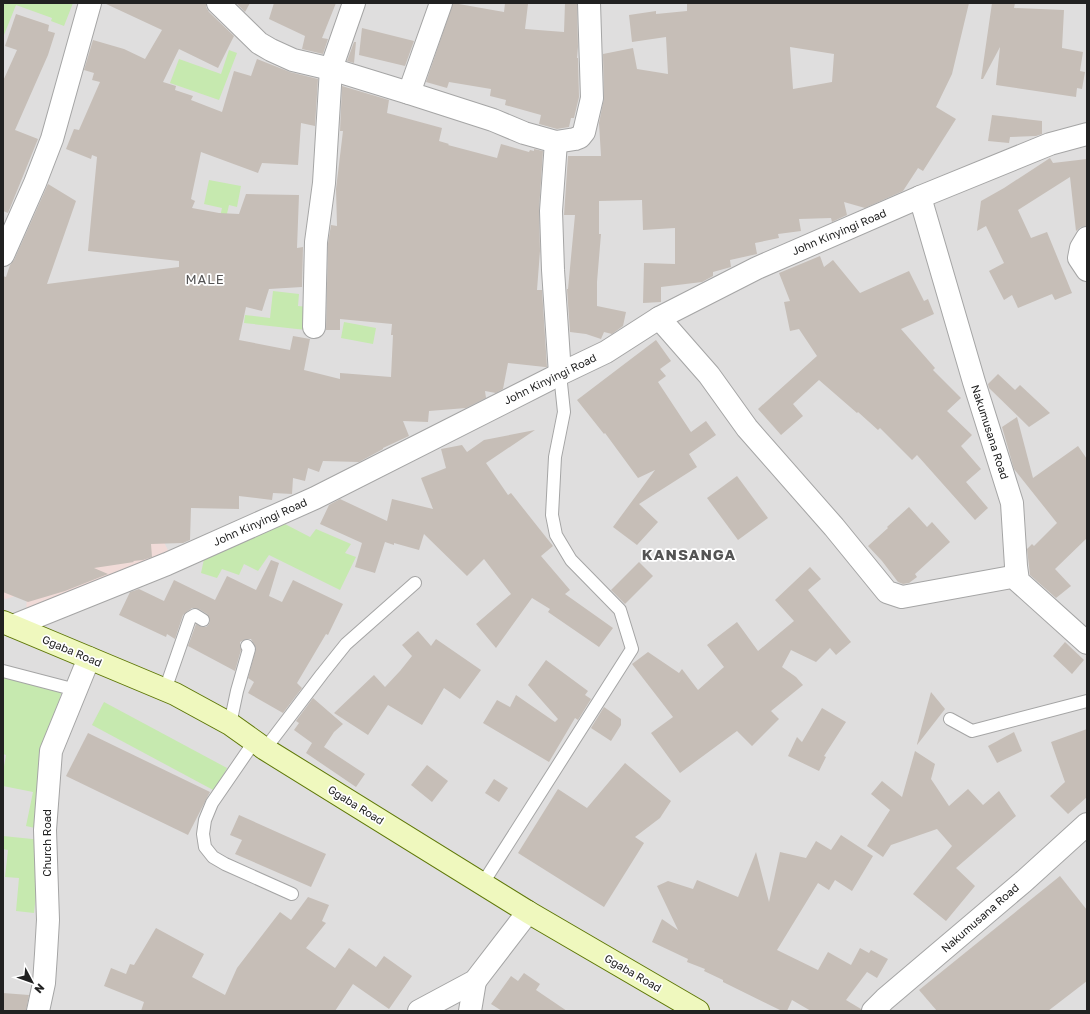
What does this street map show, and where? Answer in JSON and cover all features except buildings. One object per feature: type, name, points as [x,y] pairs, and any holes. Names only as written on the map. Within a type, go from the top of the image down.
[{"type":"main road","name":"Ggaba Road","points":[[8,624],[175,694],[230,724],[260,745],[528,912],[698,1011]]},
{"type":"street","points":[[3,255],[35,183],[52,138],[90,3]]},
{"type":"street","points":[[218,3],[259,43],[293,60],[331,69],[409,93],[493,120],[524,133],[556,142],[575,139],[580,137],[584,132],[592,98],[589,3]]},
{"type":"street","points":[[314,327],[316,242],[325,162],[331,69],[354,3]]},
{"type":"street","points":[[409,93],[442,3]]},
{"type":"street","name":"John Kinyingi Road","points":[[8,624],[167,564],[315,498],[606,352],[659,318],[757,268],[920,197],[1050,144],[1087,134]]},
{"type":"street","points":[[556,142],[551,211],[553,270],[560,374]]},
{"type":"street","name":"Nakumusana Road","points":[[920,197],[974,382],[1012,503],[1017,576]]},
{"type":"street","points":[[1087,238],[1081,248],[1079,258],[1087,270]]},
{"type":"street","points":[[659,318],[709,375],[747,428],[834,527],[887,592],[902,596],[1017,576],[1018,581],[1087,643]]},
{"type":"street","name":"Church Road","points":[[38,1011],[44,983],[48,920],[45,830],[51,751],[89,658]]},
{"type":"street","name":"Nakumusana Road","points":[[873,1011],[1087,824]]},
{"type":"street","points":[[419,1011],[475,981],[528,912]]},
{"type":"street","points":[[470,1011],[475,981]]},
{"type":"lane","points":[[483,884],[632,649],[620,610],[571,560],[556,535],[552,515],[555,457],[564,412],[560,374]]},
{"type":"lane","points":[[292,894],[225,864],[213,857],[205,847],[203,834],[205,820],[212,803],[346,644],[415,584]]},
{"type":"lane","points":[[165,690],[190,618],[195,615],[203,620]]},
{"type":"lane","points":[[230,724],[237,691],[249,649],[247,646]]},
{"type":"lane","points":[[3,671],[76,690]]},
{"type":"lane","points":[[950,719],[972,731],[1087,701]]},
{"type":"shaded area","points":[[3,3],[1087,3],[1087,1011],[3,1011]]},
{"type":"shaded area","points":[[162,538],[169,552],[26,615],[27,592],[6,599],[3,598],[3,557]]},
{"type":"green space","points":[[3,3],[73,3],[64,26],[51,21],[52,18],[16,5],[4,35]]},
{"type":"green space","points":[[229,50],[237,53],[219,100],[170,83],[179,59],[221,74]]},
{"type":"green space","points":[[209,180],[241,186],[237,207],[229,205],[226,218],[220,217],[222,208],[204,204]]},
{"type":"green space","points":[[273,291],[299,294],[298,306],[309,307],[306,330],[244,323],[245,315],[270,318]]},
{"type":"green space","points":[[344,322],[376,328],[373,344],[341,338]]},
{"type":"green space","points":[[283,523],[310,537],[316,529],[351,544],[345,553],[356,557],[340,590],[269,555],[258,571],[244,564],[239,575],[222,569],[217,578],[201,573],[204,559]]},
{"type":"green space","points":[[3,676],[62,688],[35,828],[26,826],[33,792],[3,786],[3,772],[6,755],[3,754]]},
{"type":"green space","points":[[104,702],[227,768],[215,791],[92,725]]},
{"type":"green space","points":[[3,836],[42,840],[34,913],[16,911],[19,878],[5,877],[8,850],[3,849]]},
{"type":"district","name":"MALE","points":[[205,279]]},
{"type":"district","name":"KANSANGA","points":[[689,555]]}]
